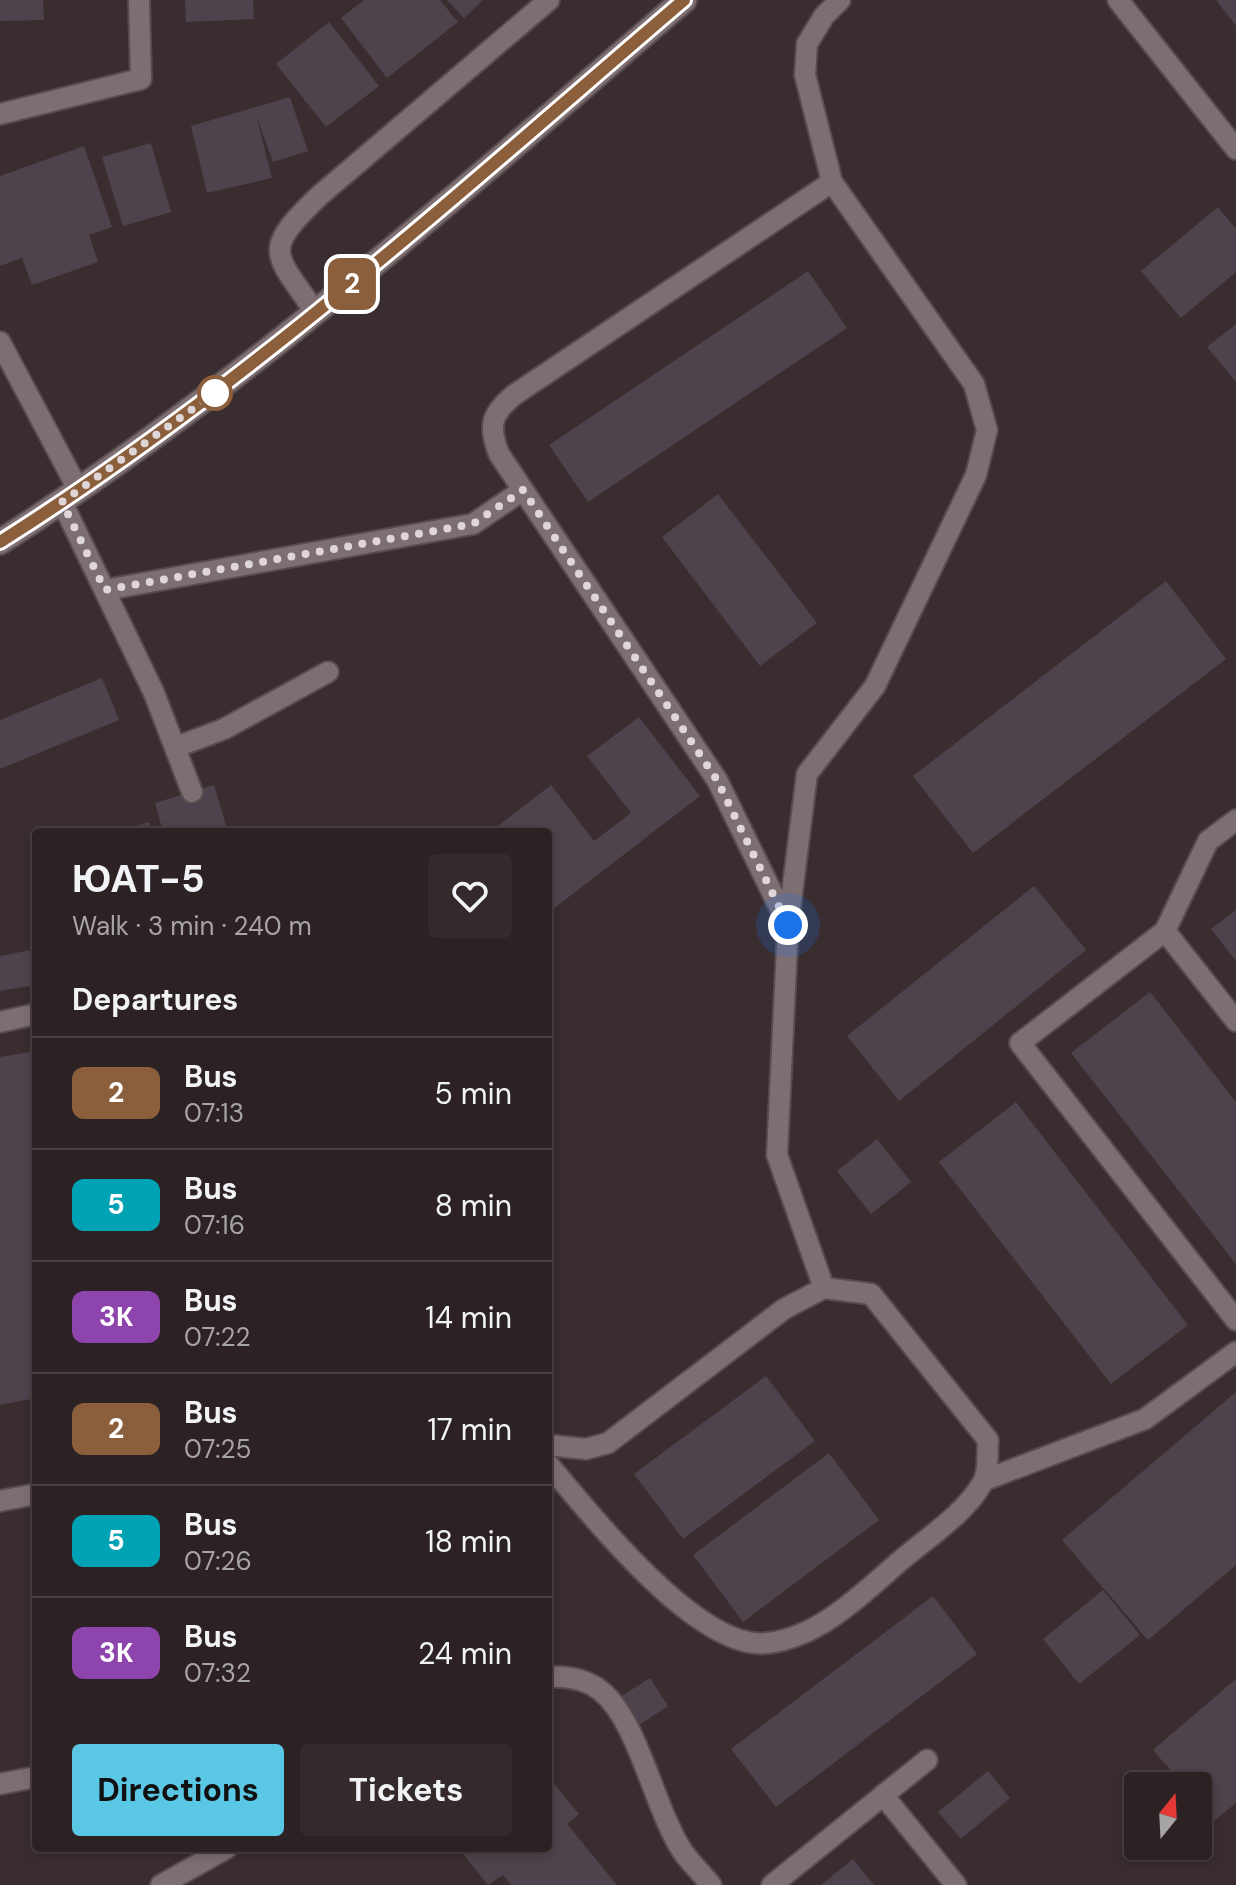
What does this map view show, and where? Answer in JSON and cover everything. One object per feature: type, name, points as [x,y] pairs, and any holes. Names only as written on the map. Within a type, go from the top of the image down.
[{"type":"street","points":[[0,542],[215,393],[316,313],[684,0]]},
{"type":"lane","points":[[0,114],[141,79],[139,0]]},
{"type":"lane","points":[[316,313],[282,264],[279,245],[285,228],[549,0]]},
{"type":"lane","points":[[824,1288],[777,1155],[788,925],[807,774],[875,686],[976,475],[987,430],[974,384],[832,182],[805,75],[807,44],[824,16],[840,0]]},
{"type":"lane","points":[[1118,0],[1236,149]]},
{"type":"lane","points":[[788,925],[717,780],[499,454],[490,432],[495,410],[832,182]]},
{"type":"lane","points":[[0,342],[70,496],[105,590],[154,693],[192,792]]},
{"type":"lane","points":[[105,590],[473,524],[523,490]]},
{"type":"lane","points":[[176,747],[224,729],[328,672]]},
{"type":"lane","points":[[1236,820],[1208,841],[1165,931],[1020,1043],[1236,1320]]},
{"type":"lane","points":[[1165,931],[1236,1021]]},
{"type":"lane","points":[[0,1022],[32,1015]]},
{"type":"lane","points":[[552,1445],[586,1449],[608,1443],[784,1309],[824,1288],[871,1294],[988,1440],[985,1480]]},
{"type":"lane","points":[[552,1469],[607,1533],[688,1613],[727,1634],[766,1644],[806,1633],[854,1601],[957,1512],[985,1480],[1145,1419],[1236,1352]]},
{"type":"lane","points":[[0,1501],[32,1495]]},
{"type":"lane","points":[[552,1677],[581,1680],[602,1691],[620,1714],[682,1851],[711,1885]]},
{"type":"lane","points":[[772,1885],[927,1760]]},
{"type":"lane","points":[[0,1784],[32,1778]]},
{"type":"lane","points":[[883,1795],[956,1885]]},
{"type":"lane","points":[[161,1885],[220,1852]]},
{"type":"building","points":[[0,0],[43,0],[44,20],[0,21]]},
{"type":"building","points":[[185,0],[253,0],[254,19],[186,22]]},
{"type":"building","points":[[364,0],[440,0],[458,22],[387,78],[341,18]]},
{"type":"building","points":[[447,0],[483,0],[464,18]]},
{"type":"building","points":[[1216,0],[1236,0],[1236,26]]},
{"type":"building","points":[[329,22],[379,86],[326,127],[276,64]]},
{"type":"building","points":[[290,97],[308,151],[273,162],[256,115],[272,178],[207,193],[191,126]]},
{"type":"building","points":[[151,143],[171,212],[123,226],[102,157]]},
{"type":"building","points":[[84,146],[112,227],[89,235],[98,262],[32,285],[22,258],[0,266],[0,176]]},
{"type":"building","points":[[1218,207],[1236,229],[1236,272],[1181,318],[1141,271]]},
{"type":"building","points":[[808,271],[847,328],[588,502],[549,445]]},
{"type":"building","points":[[1236,324],[1236,382],[1207,347]]},
{"type":"building","points":[[718,494],[817,623],[760,666],[662,537]]},
{"type":"building","points":[[1166,581],[1226,659],[973,853],[913,776]]},
{"type":"building","points":[[102,678],[119,720],[0,769],[0,720]]},
{"type":"building","points":[[639,717],[700,796],[552,910],[552,828],[495,828],[551,785],[594,841],[631,813],[587,756]]},
{"type":"building","points":[[214,785],[227,828],[162,828],[155,803]]},
{"type":"building","points":[[149,822],[151,828],[130,828]]},
{"type":"building","points":[[1034,886],[1086,950],[899,1101],[847,1036]]},
{"type":"building","points":[[1236,910],[1236,961],[1211,929]]},
{"type":"building","points":[[32,950],[32,986],[0,991],[0,956]]},
{"type":"building","points":[[1150,992],[1236,1102],[1236,1264],[1071,1053]]},
{"type":"building","points":[[32,1052],[32,1399],[0,1405],[0,1057]]},
{"type":"building","points":[[1016,1102],[1188,1325],[1111,1384],[939,1162]]},
{"type":"building","points":[[877,1139],[911,1182],[871,1214],[837,1171]]},
{"type":"building","points":[[766,1376],[815,1441],[683,1539],[634,1474]]},
{"type":"building","points":[[1236,1392],[1236,1565],[1148,1640],[1062,1540]]},
{"type":"building","points":[[829,1453],[879,1520],[743,1622],[693,1555]]},
{"type":"building","points":[[1103,1590],[1140,1635],[1079,1684],[1043,1639]]},
{"type":"building","points":[[933,1596],[977,1654],[776,1807],[731,1749]]},
{"type":"building","points":[[650,1678],[668,1706],[639,1725],[620,1697]]},
{"type":"building","points":[[1236,1679],[1236,1803],[1214,1821],[1212,1772],[1172,1772],[1153,1750]]},
{"type":"building","points":[[988,1771],[1010,1798],[961,1839],[938,1812]]},
{"type":"building","points":[[552,1781],[579,1814],[567,1824],[617,1885],[511,1885],[503,1875],[488,1885],[461,1852],[552,1852]]},
{"type":"building","points":[[853,1859],[874,1885],[821,1885]]},
{"type":"bus line","name":"2","points":[[0,542],[116,466],[296,329],[684,0]]},
{"type":"route","points":[[215,393],[62,502],[105,590],[473,524],[523,490],[717,780],[788,925]]}]
